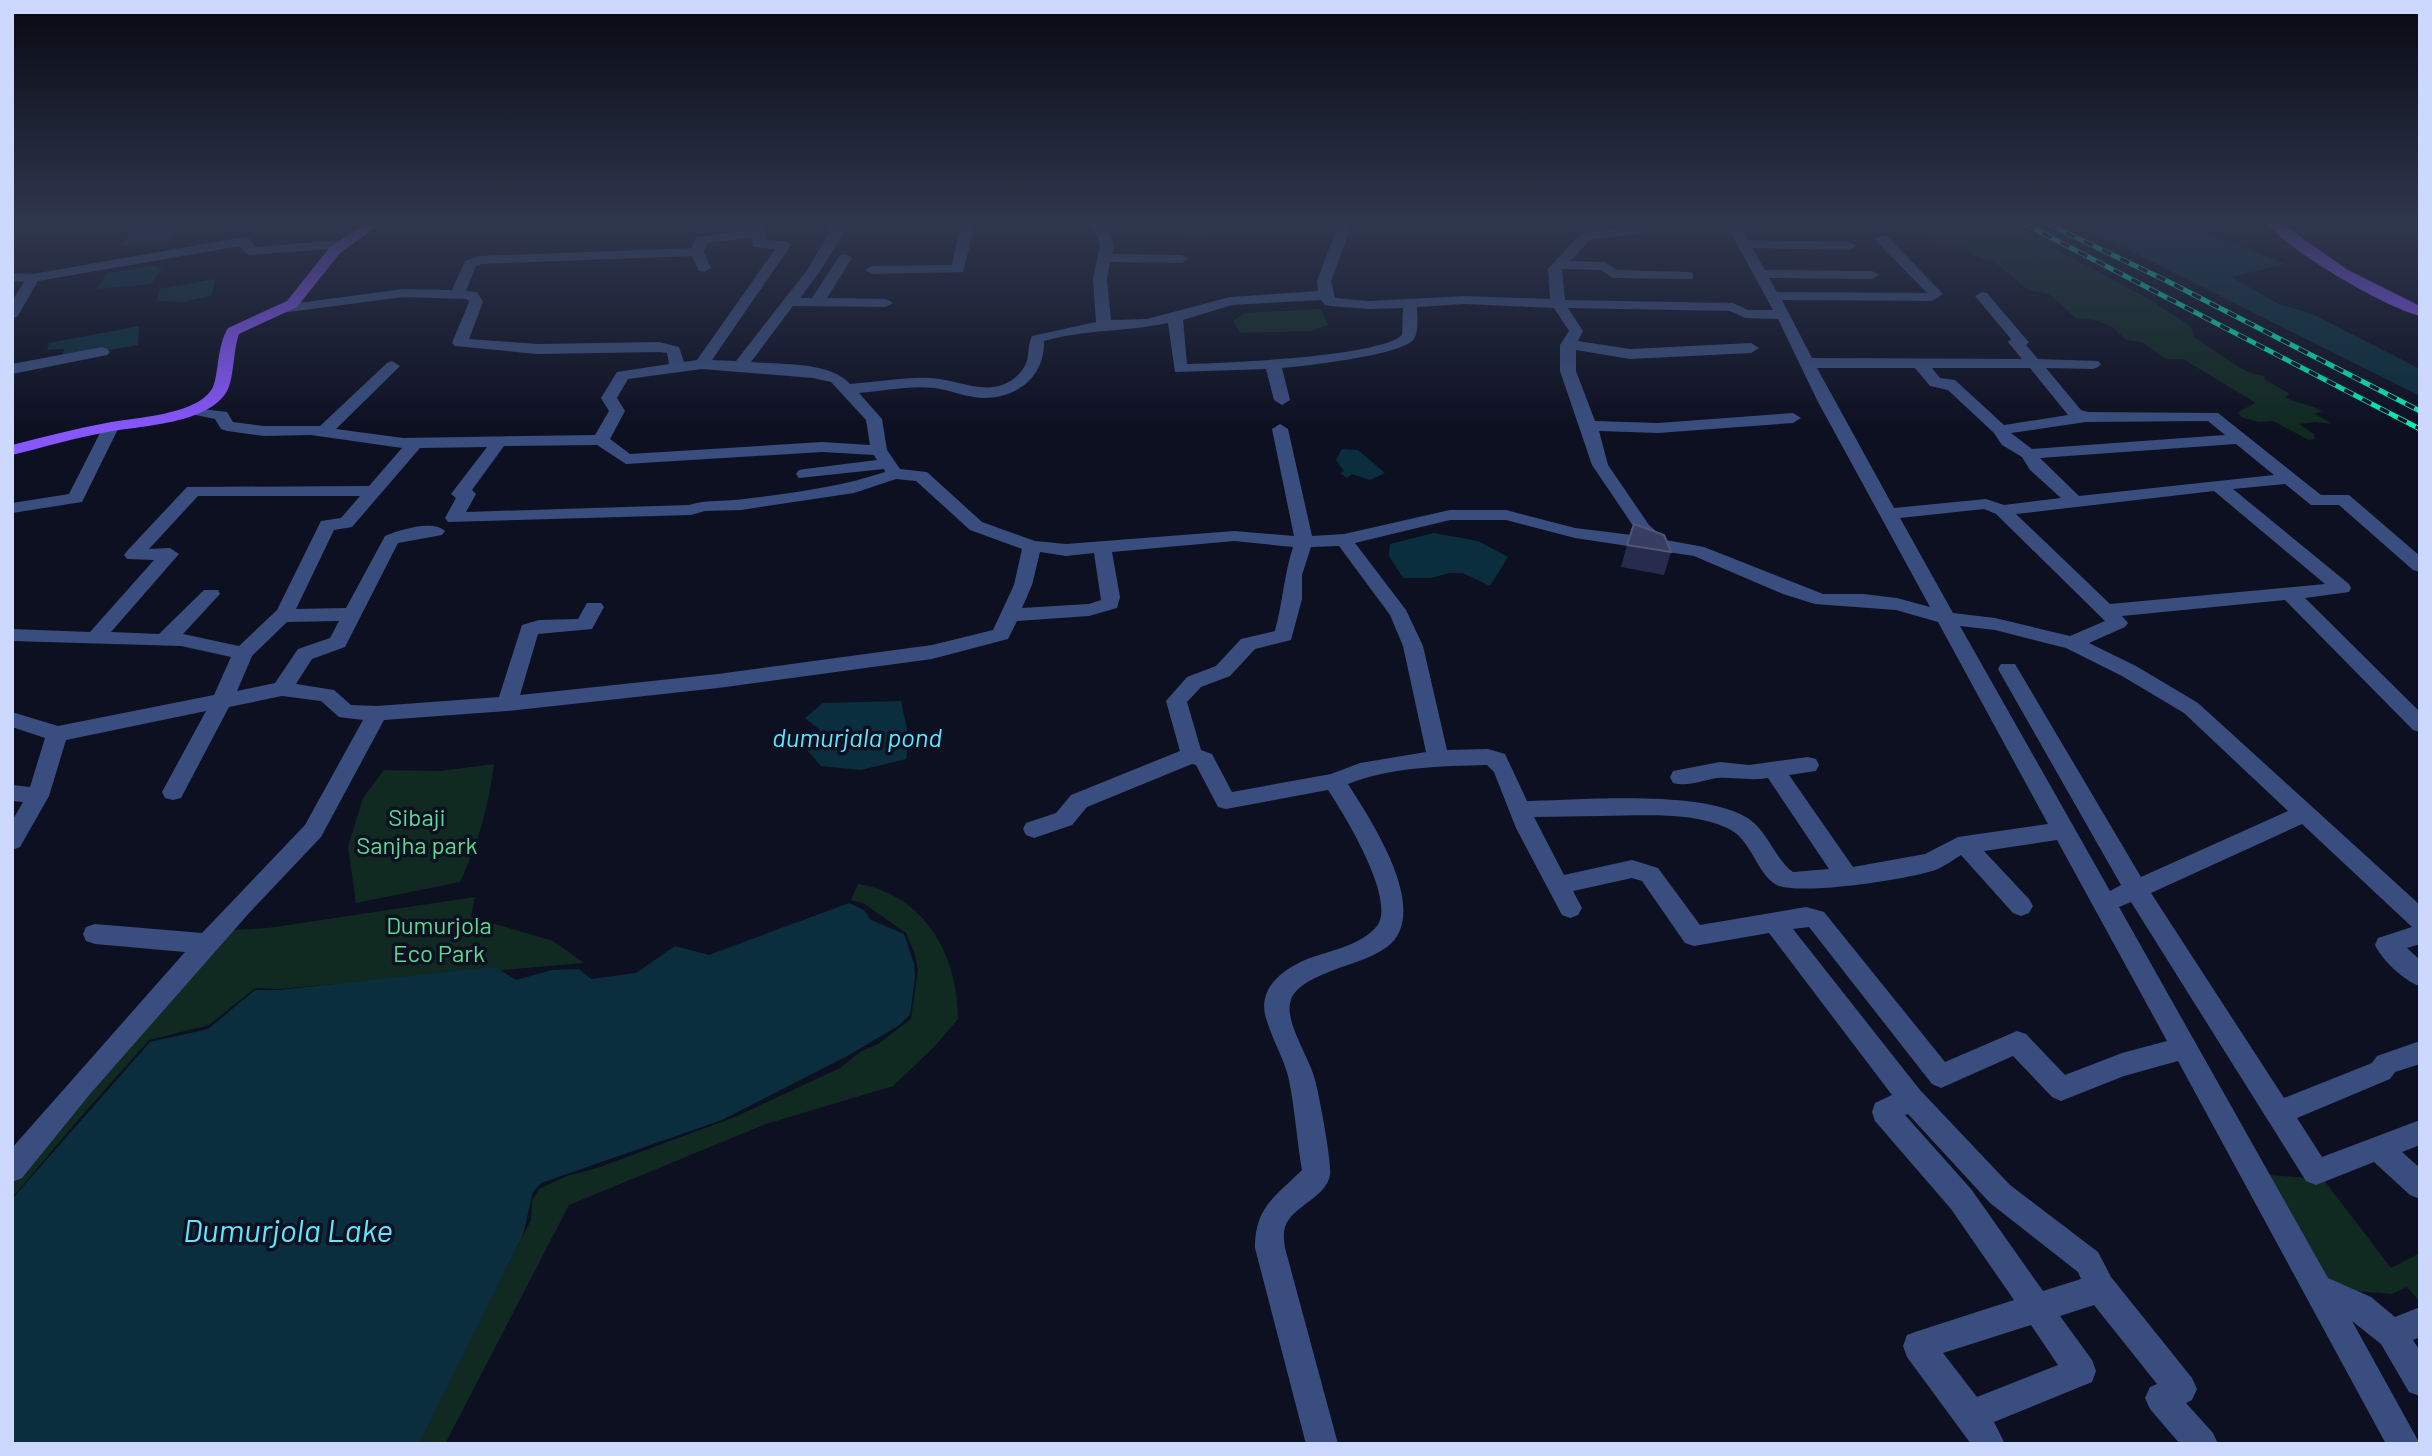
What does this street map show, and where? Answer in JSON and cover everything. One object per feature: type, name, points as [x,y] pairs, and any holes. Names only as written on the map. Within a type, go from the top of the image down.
[{"type":"main road","points":[[12,450],[111,427],[156,420],[204,404],[220,390],[226,348],[233,331],[281,309],[302,292]]},
{"type":"main road","points":[[2377,292],[2420,312]]},
{"type":"street","points":[[12,314],[25,292]]},
{"type":"street","points":[[702,365],[752,292]]},
{"type":"street","points":[[740,366],[797,292]]},
{"type":"street","points":[[817,302],[823,292]]},
{"type":"street","points":[[1101,292],[1104,325]]},
{"type":"street","points":[[1326,292],[1330,302],[1627,302],[1645,307],[1733,307],[1745,314],[1783,315]]},
{"type":"street","points":[[1557,292],[1558,304],[1576,331],[1569,344],[1568,371],[1600,465],[1643,529],[1660,545]]},
{"type":"street","points":[[1690,292],[1698,307]]},
{"type":"street","points":[[1768,292],[1783,315],[1806,363],[1945,618],[2404,1444]]},
{"type":"street","points":[[1770,296],[1932,297],[1936,294],[1934,292]]},
{"type":"street","points":[[281,309],[403,293],[472,295],[476,302],[460,343],[537,349],[659,347],[674,350],[677,367]]},
{"type":"street","points":[[847,389],[932,383],[982,393],[1010,389],[1025,377],[1037,360],[1038,339],[1064,331],[1104,325],[1147,323],[1230,301],[1326,295]]},
{"type":"street","points":[[1982,296],[2021,342],[2016,342],[2075,414],[2086,417]]},
{"type":"street","points":[[789,302],[886,303]]},
{"type":"street","points":[[1175,317],[1180,369],[1273,365],[1320,362],[1404,342],[1409,336],[1410,304]]},
{"type":"street","points":[[1569,344],[1630,354],[1751,348]]},
{"type":"street","points":[[12,369],[102,352]]},
{"type":"street","points":[[1806,363],[2093,365]]},
{"type":"street","points":[[601,440],[617,411],[609,398],[622,375],[702,365],[740,366],[813,373],[837,379],[874,419],[887,463]]},
{"type":"street","points":[[1273,365],[1282,400]]},
{"type":"street","points":[[1921,365],[1936,383],[1949,383],[2000,430],[2008,441],[2029,454],[2036,466],[2076,502]]},
{"type":"street","points":[[323,432],[392,366]]},
{"type":"street","points":[[192,410],[221,415],[227,426],[243,429],[323,432],[415,443],[601,440],[626,459],[832,447],[920,476],[976,526],[1032,546],[1066,550],[1234,536],[1304,542],[1344,541],[1450,515],[1506,515],[1575,533],[1618,537],[1698,551],[1790,590],[1822,600],[1885,603],[1945,618],[1995,624],[2072,643],[2129,671],[2191,708],[2418,919],[2387,945],[2420,976]]},
{"type":"street","points":[[2000,430],[2086,417],[2212,416],[2317,502],[2343,499],[2420,566]]},
{"type":"street","points":[[1588,426],[1658,428],[1793,418]]},
{"type":"street","points":[[12,508],[76,498],[111,427]]},
{"type":"street","points":[[1192,755],[1176,701],[1194,682],[1223,671],[1248,644],[1283,635],[1293,599],[1293,575],[1304,542],[1280,429]]},
{"type":"street","points":[[2029,454],[2241,439]]},
{"type":"street","points":[[173,792],[222,701],[243,653],[281,616],[327,525],[346,523],[415,443]]},
{"type":"street","points":[[454,518],[467,494],[460,494],[498,443]]},
{"type":"street","points":[[805,474],[887,463]]},
{"type":"street","points":[[282,689],[305,654],[338,642],[384,549],[398,536],[432,539],[438,527],[454,518],[691,510],[703,506],[740,505],[854,488],[887,463]]},
{"type":"street","points":[[1888,514],[1986,505],[2002,510],[2289,479]]},
{"type":"street","points":[[2105,611],[2342,589],[2218,485]]},
{"type":"street","points":[[96,637],[170,554],[132,555],[192,491],[371,491]]},
{"type":"street","points":[[2002,510],[2118,623],[2072,643]]},
{"type":"street","points":[[1344,541],[1399,614],[1413,646],[1438,758]]},
{"type":"street","points":[[1009,615],[1089,610],[1110,604],[1101,545]]},
{"type":"street","points":[[12,719],[57,734],[282,689],[327,695],[346,712],[377,713],[507,704],[718,681],[932,652],[1001,634],[1023,585],[1032,546]]},
{"type":"street","points":[[2289,593],[2420,725]]},
{"type":"street","points":[[164,641],[211,594]]},
{"type":"street","points":[[507,704],[519,658],[532,627],[585,625],[594,607]]},
{"type":"street","points":[[281,616],[354,614]]},
{"type":"street","points":[[12,635],[181,640],[243,653]]},
{"type":"street","points":[[2008,669],[2136,888],[2316,1172],[2420,1132]]},
{"type":"street","points":[[12,1169],[80,1086],[313,831],[377,713]]},
{"type":"street","points":[[12,841],[57,734]]},
{"type":"street","points":[[1034,829],[1064,819],[1079,801],[1192,755],[1205,760],[1226,801],[1334,781],[1379,767],[1438,758],[1488,757],[1497,760],[1504,771],[1570,908]]},
{"type":"street","points":[[1681,777],[1720,769],[1749,773],[1808,765]]},
{"type":"street","points":[[1774,771],[1847,877]]},
{"type":"street","points":[[1322,1444],[1270,1248],[1271,1223],[1277,1211],[1306,1188],[1316,1174],[1302,1078],[1280,1024],[1276,1001],[1281,991],[1299,976],[1382,938],[1391,926],[1393,914],[1383,870],[1334,781]]},
{"type":"street","points":[[12,793],[26,808]]},
{"type":"street","points":[[1520,809],[1615,808],[1712,812],[1741,824],[1782,877],[1792,881],[1847,877],[1930,862],[1965,845],[2063,830]]},
{"type":"street","points":[[2103,904],[2304,814]]},
{"type":"street","points":[[1965,845],[2021,906]]},
{"type":"street","points":[[1558,884],[1632,869],[1650,874],[1694,936],[1806,917],[1816,919],[1941,1076],[2017,1042],[2061,1088],[2122,1065],[2184,1048]]},
{"type":"street","points":[[1774,922],[1911,1099],[2000,1194],[2052,1231],[2088,1262],[2100,1288],[2181,1389],[2161,1398],[2202,1444]]},
{"type":"street","points":[[95,934],[208,944]]},
{"type":"street","points":[[2277,1113],[2381,1071],[2386,1063],[2420,1052]]},
{"type":"street","points":[[1911,1099],[1885,1112],[1961,1199],[2081,1371],[1971,1415]]},
{"type":"street","points":[[2378,1148],[2420,1186]]},
{"type":"street","points":[[1989,1444],[1971,1415],[1918,1346],[2100,1288]]},
{"type":"street","points":[[2318,1289],[2406,1328],[2420,1381]]},
{"type":"green space","points":[[2038,292],[2135,292],[2186,323],[2192,329],[2194,337],[2228,361],[2257,375],[2266,376],[2264,379],[2290,394],[2285,397],[2322,411],[2315,414],[2333,424],[2299,424],[2314,434],[2315,439],[2309,440],[2273,421],[2259,422],[2241,417],[2238,412],[2256,403],[2183,359],[2166,359],[2142,342],[2126,340],[2114,328],[2095,320],[2076,318],[2049,294]]},
{"type":"green space","points":[[1321,309],[1328,325],[1311,331],[1240,333],[1233,321],[1244,313]]},
{"type":"green space","name":"Sibaji Sanjha park","points":[[494,764],[482,824],[460,882],[356,903],[348,847],[363,798],[384,770],[440,771]]},
{"type":"green space","points":[[858,884],[882,890],[902,901],[919,915],[933,932],[952,972],[958,1019],[934,1047],[893,1086],[766,1124],[569,1205],[445,1444],[417,1444],[531,1220],[532,1201],[539,1189],[567,1176],[600,1167],[735,1117],[840,1068],[911,1019],[918,970],[915,954],[906,933],[863,903],[851,900]]},
{"type":"green space","name":"Dumurjola Eco Park","points":[[475,897],[471,917],[553,941],[584,963],[278,989],[255,988],[209,1025],[149,1040],[12,1198],[12,1174],[219,931],[268,928]]},
{"type":"green space","points":[[2268,1175],[2323,1179],[2391,1268],[2420,1253],[2420,1302],[2407,1287],[2392,1294],[2356,1291],[2322,1283]]},
{"type":"water","points":[[159,292],[213,292],[212,295],[184,302],[157,301]]},
{"type":"water","points":[[2212,292],[2258,292],[2279,304],[2312,314],[2420,369],[2420,396]]},
{"type":"water","points":[[139,326],[138,345],[62,358],[64,349],[47,350],[49,343]]},
{"type":"water","points":[[1342,449],[1358,450],[1385,473],[1370,480],[1352,474],[1347,478],[1340,473],[1344,471],[1336,460]]},
{"type":"water","points":[[1434,533],[1478,541],[1508,557],[1490,586],[1463,573],[1449,573],[1431,578],[1403,578],[1389,556],[1390,544]]},
{"type":"water","name":"dumurjala pond","points":[[901,701],[909,739],[906,759],[861,770],[821,766],[807,750],[820,730],[805,718],[823,703]]},
{"type":"water","name":"Dumurjola Lake","points":[[849,903],[864,910],[871,920],[904,934],[914,964],[910,1015],[898,1026],[849,1055],[722,1120],[541,1183],[533,1192],[523,1235],[419,1444],[12,1444],[12,1199],[150,1042],[208,1029],[255,990],[279,990],[495,967],[516,980],[552,970],[579,969],[591,979],[636,973],[675,946],[709,955]]},
{"type":"building","points":[[1634,524],[1664,535],[1671,552],[1627,545]]},
{"type":"railway","points":[[2156,292],[2420,429]]},
{"type":"railway","points":[[2188,292],[2420,411]]}]
